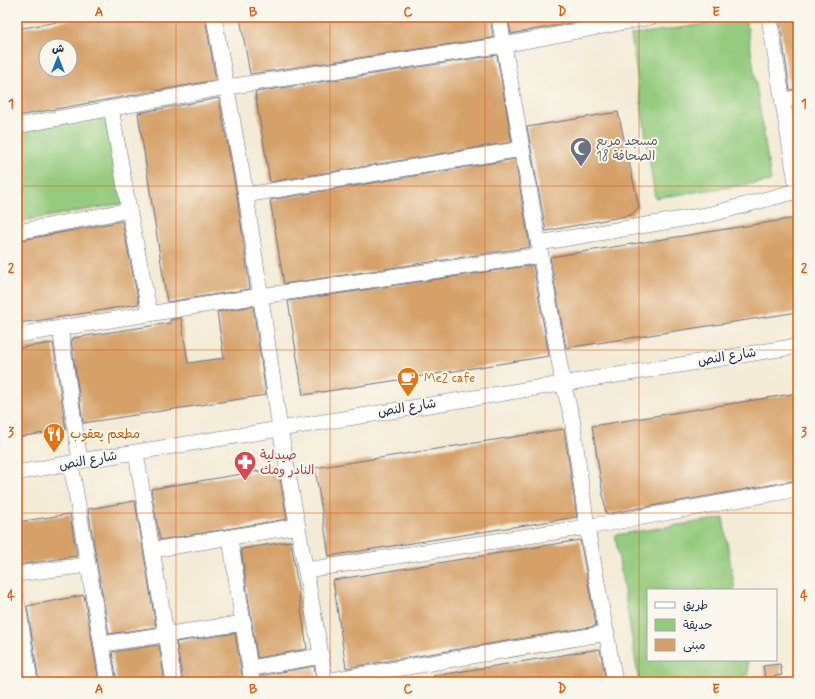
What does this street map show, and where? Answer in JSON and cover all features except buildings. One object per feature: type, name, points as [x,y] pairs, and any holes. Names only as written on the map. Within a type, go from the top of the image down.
[{"type":"street","points":[[214,17],[246,195],[280,429],[326,682],[607,633]]},
{"type":"street","points":[[499,17],[563,383],[572,418],[587,527],[615,682]]},
{"type":"street","points":[[17,126],[227,87],[504,45],[651,17]]},
{"type":"street","points":[[17,335],[540,249],[712,214],[798,193],[768,17]]},
{"type":"street","points":[[782,100],[798,98]]},
{"type":"street","points":[[111,108],[129,210],[150,314]]},
{"type":"street","points":[[246,195],[522,149]]},
{"type":"street","points":[[17,232],[129,210]]},
{"type":"street","points":[[60,328],[88,565],[108,682]]},
{"type":"street","name":"شارع النص","points":[[17,473],[76,462],[798,346]]},
{"type":"street","points":[[136,453],[174,682]]},
{"type":"street","points":[[306,570],[587,527],[798,489]]},
{"type":"street","points":[[152,550],[298,526]]},
{"type":"street","points":[[230,538],[252,675],[321,656]]},
{"type":"street","points":[[17,574],[88,565]]},
{"type":"street","points":[[17,600],[30,682]]},
{"type":"street","points":[[102,644],[244,623]]},
{"type":"green space","points":[[746,18],[771,181],[655,198],[631,35]]},
{"type":"green space","points":[[109,115],[125,203],[17,222],[17,131]]},
{"type":"green space","points":[[723,518],[735,589],[647,589],[647,661],[747,661],[749,675],[707,682],[639,682],[615,535]]},
{"type":"place","name":"مسجد مربع 18 الصحافة","points":[[581,168]]},
{"type":"place","name":"Me2 cafe","points":[[408,398]]},
{"type":"place","name":"مطعم يعقوب","points":[[54,454]]},
{"type":"place","name":"صيدلية النادر ومك","points":[[245,482]]}]
